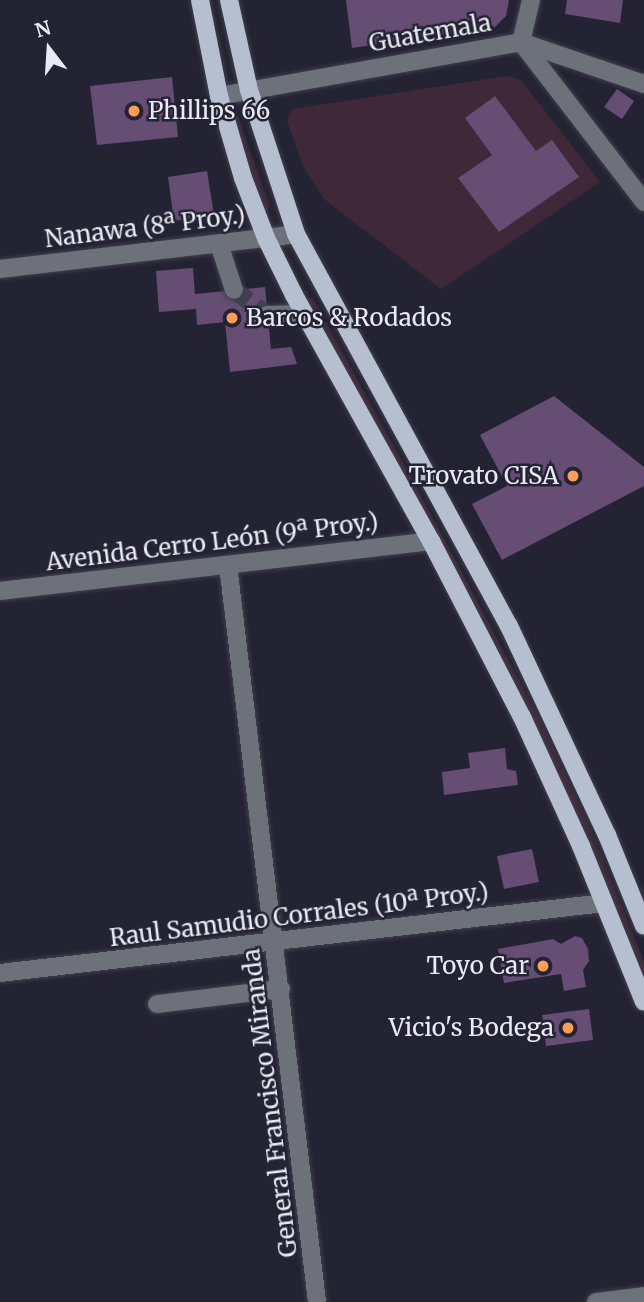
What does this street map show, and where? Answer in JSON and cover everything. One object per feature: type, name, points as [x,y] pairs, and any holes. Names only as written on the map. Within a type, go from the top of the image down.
[{"type":"main road","points":[[200,0],[219,96],[243,178],[266,238],[304,314],[430,541],[522,717],[604,903],[644,1002]]},
{"type":"main road","points":[[229,0],[249,90],[296,234],[509,626],[602,823],[644,926]]},
{"type":"street","points":[[531,0],[521,42],[644,202]]},
{"type":"street","name":"Guatemala","points":[[219,96],[521,42],[644,84]]},
{"type":"street","name":"Nanawa (8ª Proy.)","points":[[0,269],[296,234]]},
{"type":"street","points":[[219,244],[234,290]]},
{"type":"street","points":[[267,315],[304,314]]},
{"type":"street","name":"Avenida Cerro León (9ª Proy.)","points":[[0,591],[430,541]]},
{"type":"street","name":"General Francisco Miranda","points":[[229,565],[317,1302]]},
{"type":"street","name":"Raul Samudio Corrales (10ª Proy.)","points":[[0,974],[276,944],[604,903]]},
{"type":"street","points":[[157,1004],[281,989]]},
{"type":"street","points":[[596,1302],[644,1296]]},
{"type":"shaded area","points":[[507,76],[521,80],[600,182],[441,289],[324,199],[303,166],[287,121],[293,109]]},
{"type":"shaded area","points":[[236,111],[270,206],[268,210],[264,210],[248,167],[232,113]]},
{"type":"shaded area","points":[[313,298],[538,715],[593,834],[644,962],[644,973],[641,973],[306,300]]},
{"type":"building","points":[[346,0],[509,0],[506,16],[495,27],[352,48]]},
{"type":"building","points":[[567,0],[623,0],[620,23],[565,14]]},
{"type":"building","name":"Phillips 66","points":[[172,77],[178,137],[97,145],[90,86]]},
{"type":"building","points":[[617,89],[634,101],[622,119],[604,107]]},
{"type":"building","points":[[495,96],[536,151],[552,140],[579,177],[499,232],[458,178],[492,155],[465,118]]},
{"type":"building","points":[[207,171],[214,215],[174,221],[168,177]]},
{"type":"building","points":[[193,268],[195,294],[265,287],[271,349],[291,347],[297,364],[230,372],[225,322],[197,325],[196,309],[159,312],[156,271]]},
{"type":"building","name":"Trovato CISA","points":[[554,396],[644,467],[644,486],[502,560],[472,504],[507,486],[480,435]]},
{"type":"building","points":[[505,748],[507,769],[516,771],[518,785],[444,795],[442,772],[470,768],[468,753]]},
{"type":"building","points":[[532,849],[539,882],[504,889],[497,856]]},
{"type":"building","name":"Toyo Car","points":[[575,936],[582,938],[588,949],[589,961],[583,970],[586,987],[564,991],[561,974],[504,983],[498,949],[553,939],[561,944]]},
{"type":"building","name":"Vicio's Bodega","points":[[589,1009],[593,1040],[546,1046],[542,1015]]},
{"type":"tunnel","points":[[234,290],[267,315]]},
{"type":"place","name":"Phillips 66","points":[[134,111]]},
{"type":"place","name":"Barcos & Rodados","points":[[232,318]]},
{"type":"place","name":"Trovato CISA","points":[[573,476]]},
{"type":"place","name":"Toyo Car","points":[[543,966]]},
{"type":"place","name":"Vicio's Bodega","points":[[568,1028]]}]
